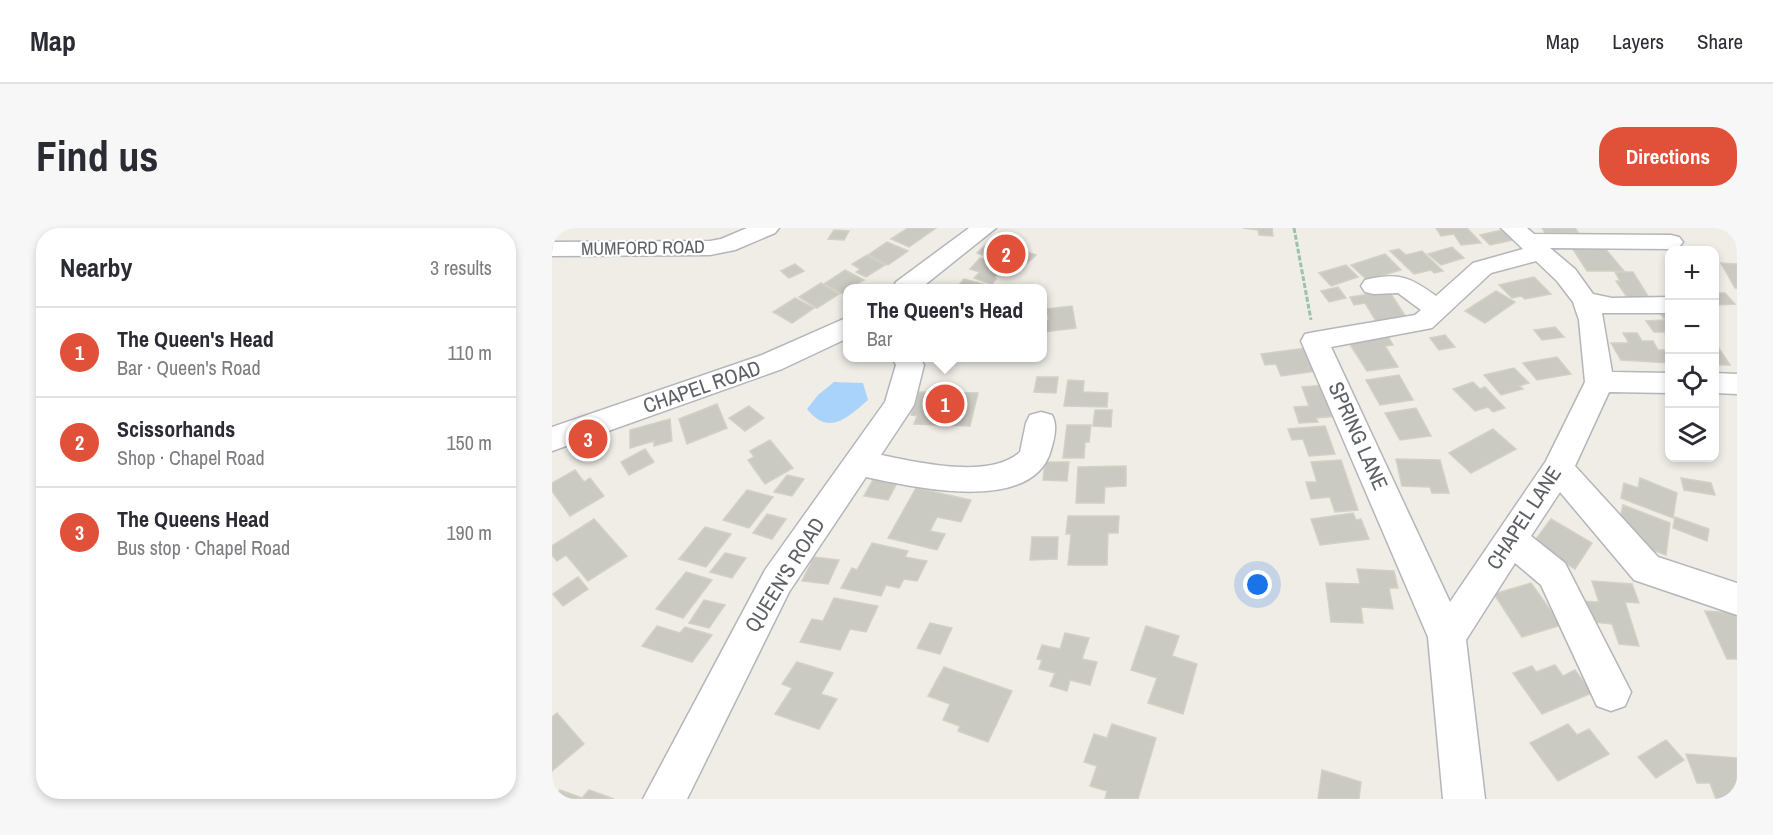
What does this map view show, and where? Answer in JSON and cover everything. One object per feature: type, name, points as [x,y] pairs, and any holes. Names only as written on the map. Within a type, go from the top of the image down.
[{"type":"street","name":"MUMFORD ROAD","points":[[552,249],[710,248],[727,245],[767,228]]},
{"type":"street","points":[[910,284],[984,228]]},
{"type":"street","points":[[1316,341],[1423,322],[1482,268],[1527,240],[1671,242]]},
{"type":"street","points":[[1527,240],[1566,275],[1585,301],[1592,320],[1599,382],[1665,383]]},
{"type":"street","points":[[1374,286],[1404,285],[1437,309]]},
{"type":"street","points":[[1585,301],[1612,306],[1665,305]]},
{"type":"street","name":"CHAPEL ROAD","points":[[552,439],[772,362],[843,329]]},
{"type":"street","name":"SPRING LANE","points":[[1316,341],[1447,637]]},
{"type":"street","name":"QUEEN'S ROAD","points":[[664,799],[777,581],[899,405],[910,365],[908,362]]},
{"type":"street","name":"CHAPEL LANE","points":[[1447,637],[1558,468],[1599,382]]},
{"type":"street","points":[[1719,383],[1737,384]]},
{"type":"street","points":[[858,463],[952,477],[1003,476],[1029,462],[1034,455],[1041,423]]},
{"type":"street","points":[[1558,468],[1646,569],[1737,599]]},
{"type":"street","points":[[1511,540],[1553,574],[1611,692]]},
{"type":"street","points":[[1447,637],[1464,799]]},
{"type":"path","points":[[1294,228],[1316,341]]},
{"type":"water","points":[[834,382],[863,383],[868,400],[846,418],[831,423],[823,422],[807,409],[818,395]]},
{"type":"building","points":[[908,228],[936,228],[909,247],[891,239]]},
{"type":"building","points":[[1243,228],[1272,228],[1273,236],[1259,235],[1258,230]]},
{"type":"building","points":[[1436,228],[1467,228],[1481,243],[1461,245],[1454,234],[1441,236]]},
{"type":"building","points":[[1542,228],[1575,228],[1578,232],[1545,233]]},
{"type":"building","points":[[834,230],[849,231],[844,240],[828,239]]},
{"type":"building","points":[[1502,230],[1513,240],[1490,245],[1480,235]]},
{"type":"building","points":[[991,240],[1036,255],[1022,268],[977,253]]},
{"type":"building","points":[[887,242],[908,251],[888,265],[868,255]]},
{"type":"building","points":[[1571,246],[1603,246],[1624,271],[1587,271]]},
{"type":"building","points":[[1452,247],[1464,258],[1441,265],[1428,254]]},
{"type":"building","points":[[1399,249],[1406,255],[1422,251],[1443,271],[1434,273],[1431,270],[1414,274],[1390,251]]},
{"type":"building","points":[[1385,254],[1401,270],[1367,280],[1351,265]]},
{"type":"building","points":[[867,255],[885,265],[866,277],[856,272],[860,269],[852,264]]},
{"type":"building","points":[[980,258],[1005,265],[992,284],[974,278],[980,272],[970,269]]},
{"type":"building","points":[[1721,263],[1737,264],[1737,288],[1735,288]]},
{"type":"building","points":[[795,264],[804,271],[789,278],[781,271]]},
{"type":"building","points":[[1346,265],[1358,277],[1331,286],[1319,273]]},
{"type":"building","points":[[845,270],[864,280],[856,284],[843,284],[843,294],[824,284]]},
{"type":"building","points":[[1615,272],[1633,272],[1651,301],[1629,300],[1616,281],[1620,281]]},
{"type":"building","points":[[1534,277],[1551,294],[1525,299],[1521,296],[1512,298],[1499,285]]},
{"type":"building","points":[[964,279],[982,284],[960,284]]},
{"type":"building","points":[[821,283],[839,294],[817,308],[799,297]]},
{"type":"building","points":[[1338,287],[1346,298],[1329,302],[1321,291]]},
{"type":"building","points":[[1389,291],[1406,317],[1376,321],[1365,303],[1354,305],[1350,297]]},
{"type":"building","points":[[1496,291],[1515,302],[1485,323],[1465,311]]},
{"type":"building","points":[[1719,293],[1725,293],[1735,304],[1719,305]]},
{"type":"building","points":[[795,298],[814,308],[792,323],[773,312]]},
{"type":"building","points":[[1072,306],[1076,328],[1047,332],[1047,320],[1049,320],[1047,309]]},
{"type":"building","points":[[1657,309],[1665,309],[1665,320]]},
{"type":"building","points":[[1665,320],[1665,332],[1654,332],[1646,321]]},
{"type":"building","points":[[1555,327],[1564,337],[1542,340],[1534,330]]},
{"type":"building","points":[[1623,333],[1637,333],[1642,341],[1653,341],[1658,350],[1664,350],[1665,363],[1621,360],[1611,343],[1629,343]]},
{"type":"building","points":[[1387,335],[1393,345],[1385,346],[1398,367],[1367,371],[1347,340]]},
{"type":"building","points":[[1445,335],[1455,347],[1439,350],[1430,338]]},
{"type":"building","points":[[1307,348],[1318,371],[1281,376],[1276,364],[1265,365],[1261,354]]},
{"type":"building","points":[[1719,348],[1730,365],[1719,365]]},
{"type":"building","points":[[1557,357],[1571,374],[1537,380],[1523,363]]},
{"type":"building","points":[[1514,368],[1529,383],[1519,386],[1523,389],[1501,395],[1484,375]]},
{"type":"building","points":[[1399,375],[1413,400],[1380,405],[1366,380]]},
{"type":"building","points":[[1037,377],[1058,377],[1056,393],[1034,392]]},
{"type":"building","points":[[1068,380],[1084,381],[1083,392],[1108,393],[1107,407],[1064,406]]},
{"type":"building","points":[[1473,382],[1480,389],[1485,387],[1505,408],[1493,412],[1488,407],[1475,411],[1453,389]]},
{"type":"building","points":[[1326,385],[1337,416],[1316,418],[1318,422],[1299,423],[1294,407],[1309,406],[1302,387]]},
{"type":"building","points":[[919,392],[978,393],[970,426],[914,424],[917,416],[911,415]]},
{"type":"building","points":[[717,404],[727,428],[687,444],[679,419]]},
{"type":"building","points":[[749,406],[764,418],[745,431],[729,418]]},
{"type":"building","points":[[1416,408],[1431,436],[1400,440],[1385,413]]},
{"type":"building","points":[[1095,410],[1112,410],[1111,427],[1093,426]]},
{"type":"building","points":[[670,419],[672,441],[654,446],[654,441],[630,448],[630,430]]},
{"type":"building","points":[[1067,425],[1091,425],[1089,442],[1085,442],[1084,458],[1063,458]]},
{"type":"building","points":[[1325,426],[1335,454],[1309,456],[1303,439],[1292,440],[1288,429]]},
{"type":"building","points":[[1493,429],[1516,449],[1471,473],[1449,453]]},
{"type":"building","points":[[770,440],[793,468],[765,484],[748,460],[754,457],[750,451]]},
{"type":"building","points":[[645,449],[654,462],[629,475],[621,462]]},
{"type":"building","points":[[1396,459],[1440,460],[1449,493],[1432,493],[1430,487],[1402,486]]},
{"type":"building","points":[[1341,460],[1358,510],[1335,512],[1330,497],[1311,499],[1306,482],[1317,482],[1311,462]]},
{"type":"building","points":[[1045,462],[1069,462],[1067,481],[1043,480]]},
{"type":"building","points":[[1126,466],[1126,486],[1105,487],[1104,503],[1076,503],[1078,467]]},
{"type":"building","points":[[575,470],[584,482],[590,478],[604,496],[570,516],[552,491],[552,483]]},
{"type":"building","points":[[787,475],[804,479],[792,496],[774,492]]},
{"type":"building","points":[[874,478],[897,483],[888,500],[864,496]]},
{"type":"building","points":[[1640,478],[1677,493],[1673,518],[1621,498],[1624,483],[1638,488]]},
{"type":"building","points":[[1681,478],[1711,483],[1715,495],[1684,490]]},
{"type":"building","points":[[916,488],[971,500],[961,522],[937,517],[930,531],[945,534],[937,550],[888,538]]},
{"type":"building","points":[[747,490],[773,497],[749,528],[723,520]]},
{"type":"building","points":[[1623,505],[1670,523],[1666,555],[1631,542],[1618,528]]},
{"type":"building","points":[[1353,513],[1356,520],[1361,519],[1369,539],[1320,545],[1311,519]]},
{"type":"building","points":[[767,514],[786,519],[772,539],[753,533]]},
{"type":"building","points":[[1068,516],[1119,516],[1118,533],[1108,533],[1107,565],[1068,565],[1071,534],[1066,534]]},
{"type":"building","points":[[1675,517],[1709,529],[1707,541],[1673,528]]},
{"type":"building","points":[[594,519],[627,556],[588,581],[566,555],[557,561],[552,555],[552,546]]},
{"type":"building","points":[[1551,519],[1592,543],[1575,569],[1533,543]]},
{"type":"building","points":[[705,527],[731,534],[706,567],[679,559]]},
{"type":"building","points":[[1032,537],[1058,537],[1057,559],[1030,560]]},
{"type":"building","points":[[872,543],[908,551],[905,557],[927,561],[917,581],[904,579],[899,588],[886,585],[881,596],[841,588],[852,568],[857,570]]},
{"type":"building","points":[[725,553],[746,558],[732,578],[710,572]]},
{"type":"building","points":[[814,557],[839,560],[828,584],[802,581]]},
{"type":"building","points":[[1357,569],[1394,571],[1398,588],[1389,588],[1393,609],[1361,607],[1363,623],[1331,622],[1326,583],[1360,584]]},
{"type":"building","points":[[686,572],[712,580],[683,618],[656,609]]},
{"type":"building","points":[[578,577],[588,589],[563,606],[553,594]]},
{"type":"building","points":[[1592,581],[1632,584],[1639,603],[1625,602],[1639,646],[1619,644],[1612,624],[1584,621],[1577,601],[1599,602]]},
{"type":"building","points":[[1531,583],[1561,625],[1522,637],[1494,594]]},
{"type":"building","points":[[834,598],[878,606],[866,632],[850,629],[840,650],[800,642],[812,619],[823,621]]},
{"type":"building","points":[[704,600],[725,605],[709,628],[689,623]]},
{"type":"building","points":[[1705,611],[1737,613],[1737,659],[1727,659]]},
{"type":"building","points":[[930,623],[952,628],[940,654],[917,648]]},
{"type":"building","points":[[657,626],[680,633],[685,627],[712,635],[692,662],[642,646]]},
{"type":"building","points":[[1146,626],[1179,636],[1172,656],[1197,664],[1183,714],[1148,703],[1157,678],[1131,670]]},
{"type":"building","points":[[1065,633],[1089,638],[1082,659],[1097,662],[1090,685],[1070,680],[1067,691],[1050,686],[1055,673],[1039,669],[1042,660],[1037,659],[1042,645],[1060,649]]},
{"type":"building","points":[[797,662],[833,673],[821,694],[837,699],[819,729],[775,714],[792,688],[782,684]]},
{"type":"building","points":[[1555,665],[1563,676],[1575,670],[1592,693],[1542,714],[1513,673],[1532,666],[1536,672]]},
{"type":"building","points":[[944,667],[1012,691],[988,742],[958,731],[960,726],[943,720],[950,704],[928,696]]},
{"type":"building","points":[[557,713],[584,744],[552,771],[552,717]]},
{"type":"building","points":[[1112,724],[1156,738],[1138,799],[1105,799],[1107,791],[1090,786],[1097,766],[1084,762],[1094,734],[1107,738]]},
{"type":"building","points":[[1568,724],[1577,735],[1589,729],[1609,754],[1558,781],[1530,743]]},
{"type":"building","points":[[1666,740],[1684,760],[1656,778],[1638,757]]},
{"type":"building","points":[[1686,754],[1737,758],[1737,799],[1716,799],[1710,783],[1697,783]]},
{"type":"building","points":[[1322,770],[1361,782],[1359,799],[1318,799]]},
{"type":"building","points":[[560,790],[582,798],[589,790],[614,799],[553,799]]},
{"type":"place","name":"Scissorhands","points":[[1006,254]]},
{"type":"place","name":"The Queen's Head","points":[[945,404]]},
{"type":"place","name":"The Queens Head","points":[[588,439]]}]
